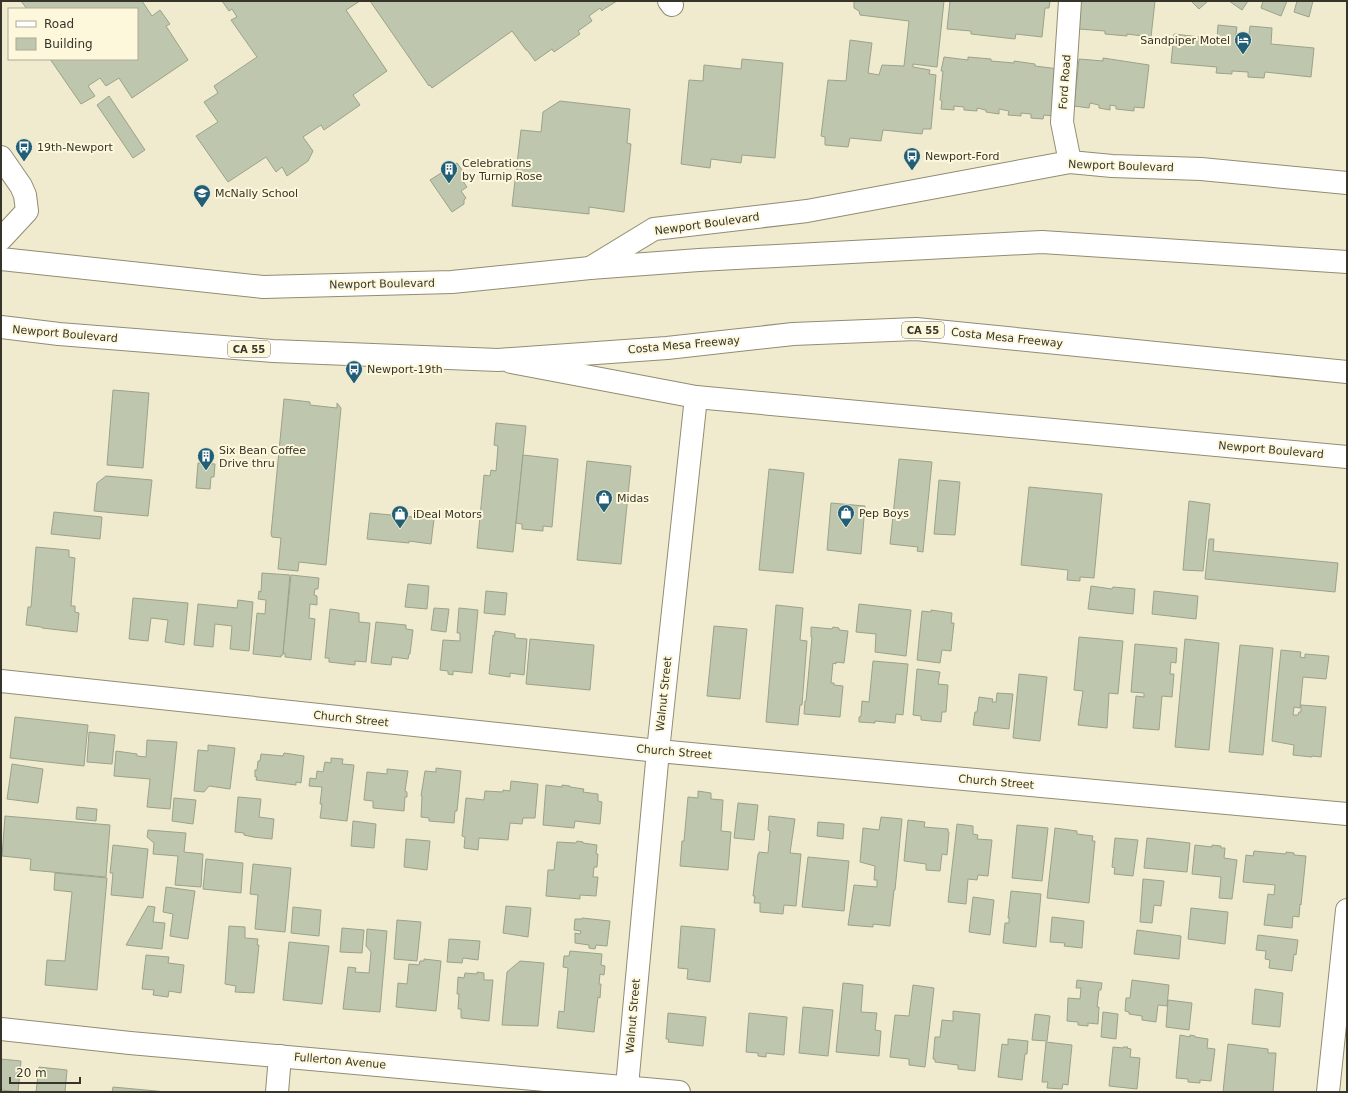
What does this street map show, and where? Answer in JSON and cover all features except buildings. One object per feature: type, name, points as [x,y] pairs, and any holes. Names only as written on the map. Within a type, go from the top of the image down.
[{"type":"main road","name":"Ford Road","points":[[1070,1],[1062,122],[1070,162]]},
{"type":"main road","points":[[1,157],[21,186],[25,196],[26,211],[1,239]]},
{"type":"main road","name":"Newport Boulevard","points":[[1,259],[263,287],[452,282],[590,268],[654,230],[807,211],[1070,162],[1112,166],[1201,169],[1347,183]]},
{"type":"main road","points":[[590,268],[699,260],[1042,242],[1347,262]]},
{"type":"main road","name":"Newport Boulevard","points":[[1,328],[66,335],[273,351],[498,360],[696,397],[1347,457]]},
{"type":"main road","name":"Costa Mesa Freeway","points":[[498,360],[667,348],[793,334],[916,329],[1347,372]]},
{"type":"main road","name":"Walnut Street","points":[[627,1086],[658,751],[696,397]]},
{"type":"main road","name":"Church Street","points":[[1,681],[658,751],[1347,814]]},
{"type":"main road","points":[[1328,1092],[1347,910]]},
{"type":"main road","name":"Fullerton Avenue","points":[[1,1029],[104,1041],[627,1086],[679,1092]]},
{"type":"main road","points":[[277,1092],[280,1056]]},
{"type":"place","name":"Sandpiper Motel","points":[[1243,55]]},
{"type":"place","name":"19th-Newport","points":[[24,162]]},
{"type":"place","name":"Newport-Ford","points":[[912,171]]},
{"type":"place","name":"Celebrations by Turnip Rose","points":[[449,184]]},
{"type":"place","name":"McNally School","points":[[202,208]]},
{"type":"place","name":"Newport-19th","points":[[354,384]]},
{"type":"place","name":"Six Bean Coffee Drive thru","points":[[206,471]]},
{"type":"place","name":"Midas","points":[[604,513]]},
{"type":"place","name":"Pep Boys","points":[[846,528]]},
{"type":"place","name":"iDeal Motors","points":[[400,529]]}]
